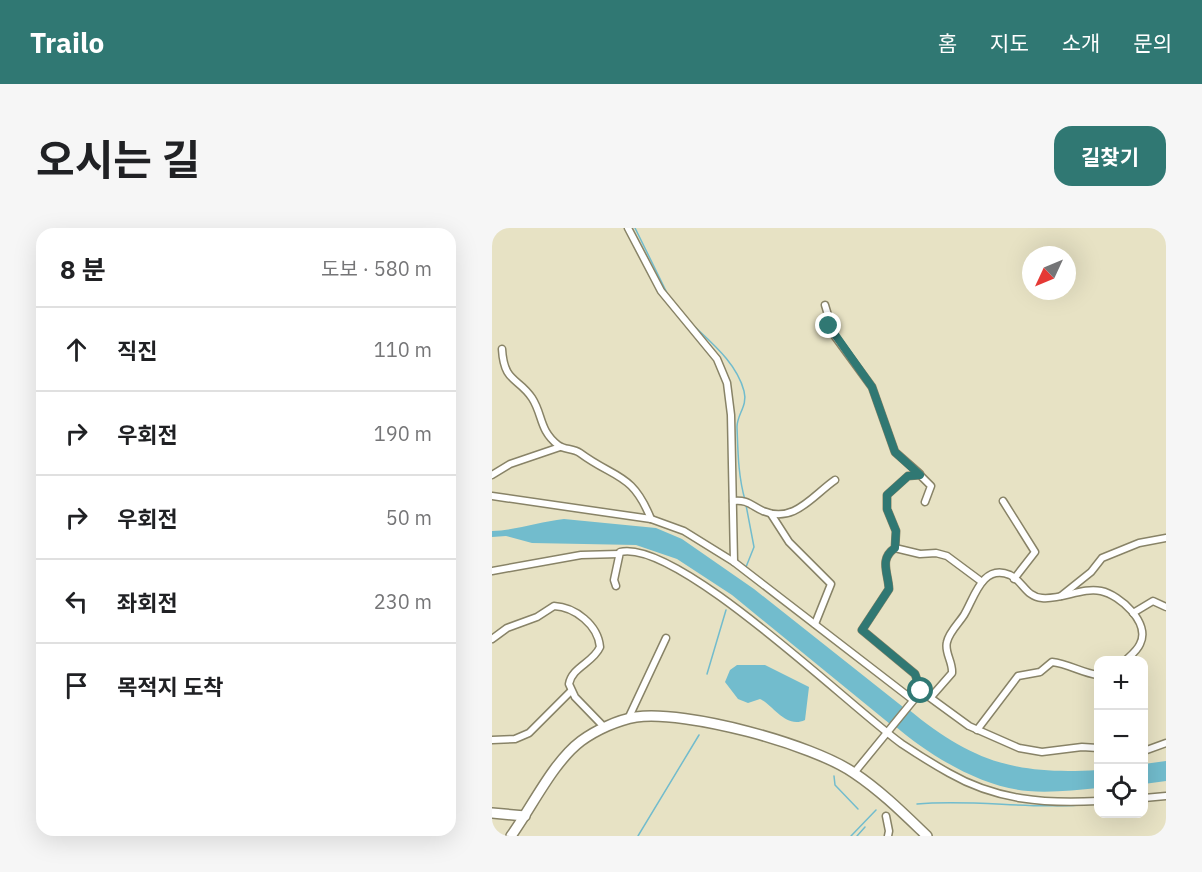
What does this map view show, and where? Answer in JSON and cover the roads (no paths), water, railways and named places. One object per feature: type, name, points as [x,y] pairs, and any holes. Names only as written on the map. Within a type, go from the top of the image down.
[{"type":"main road","points":[[511,836],[575,747],[605,728],[628,719],[670,717],[716,725],[796,745],[854,773],[891,801],[927,836]]},
{"type":"main road","points":[[492,813],[525,816]]},
{"type":"street","points":[[628,228],[661,291],[710,350],[724,376],[731,402],[734,562]]},
{"type":"street","points":[[825,305],[834,335],[872,387],[895,452],[931,486],[925,502]]},
{"type":"street","points":[[502,349],[506,369],[516,384],[532,398],[543,428],[560,447],[579,452],[633,484],[651,519]]},
{"type":"street","points":[[492,475],[510,464],[560,447]]},
{"type":"street","points":[[920,475],[908,476],[887,495],[887,509],[896,531],[895,548],[887,555],[885,562],[889,589],[866,622],[862,632],[915,674],[921,691],[977,730],[1028,750],[1094,748]]},
{"type":"street","points":[[771,514],[792,513],[835,480]]},
{"type":"street","points":[[492,496],[651,519],[684,531],[734,562],[913,700]]},
{"type":"street","points":[[733,501],[750,502],[771,514],[789,542],[831,584],[815,624]]},
{"type":"street","points":[[1003,501],[1035,552],[1014,579]]},
{"type":"street","points":[[1058,598],[1091,572],[1102,558],[1139,543],[1166,538]]},
{"type":"street","points":[[895,548],[915,553],[936,553],[947,556],[982,582]]},
{"type":"street","points":[[492,571],[594,553],[619,554],[633,551],[648,555],[685,572],[722,598],[888,730],[950,774],[1001,795],[1041,802],[1094,801]]},
{"type":"street","points":[[616,586],[619,554]]},
{"type":"street","points":[[931,697],[952,673],[946,643],[982,582],[992,575],[1010,575],[1031,596],[1058,598],[1101,591],[1114,597],[1133,613],[1141,627],[1142,639],[1137,649],[1129,656]]},
{"type":"street","points":[[1133,613],[1153,601],[1166,607]]},
{"type":"street","points":[[492,639],[507,628],[537,617],[554,606],[575,612],[596,630],[600,647],[594,657],[572,675],[569,684],[572,691],[605,728]]},
{"type":"street","points":[[628,719],[666,638]]},
{"type":"street","points":[[977,730],[1018,676],[1040,672],[1052,662],[1094,674]]},
{"type":"street","points":[[492,740],[515,739],[529,733],[572,691]]},
{"type":"street","points":[[854,773],[921,691]]},
{"type":"street","points":[[1148,749],[1166,743]]},
{"type":"street","points":[[1148,798],[1166,796]]},
{"type":"street","points":[[886,816],[888,836]]},
{"type":"water","points":[[564,519],[656,528],[682,539],[754,589],[903,707],[890,724],[732,595],[677,559],[636,545],[532,543],[506,536],[492,537],[492,531]]},
{"type":"water","points":[[737,665],[765,665],[809,687],[805,720],[792,722],[760,699],[748,703],[738,699],[725,682],[730,670]]},
{"type":"water","points":[[908,709],[953,742],[996,761],[1043,770],[1094,770],[1094,788],[1028,791],[992,783],[974,777],[940,759],[895,726]]},
{"type":"water","points":[[1166,761],[1166,781],[1148,783],[1148,763]]},
{"type":"waterway","points":[[635,228],[669,297]]},
{"type":"waterway","points":[[694,326],[730,363],[744,391],[745,401],[737,427],[740,473],[745,500]]},
{"type":"waterway","points":[[746,505],[754,547],[746,567]]},
{"type":"waterway","points":[[707,674],[726,610]]},
{"type":"waterway","points":[[638,836],[699,735]]},
{"type":"waterway","points":[[834,776],[835,785],[858,809]]},
{"type":"waterway","points":[[917,804],[1048,806],[1092,804]]},
{"type":"waterway","points":[[851,836],[876,810]]},
{"type":"waterway","points":[[857,836],[865,827]]}]
